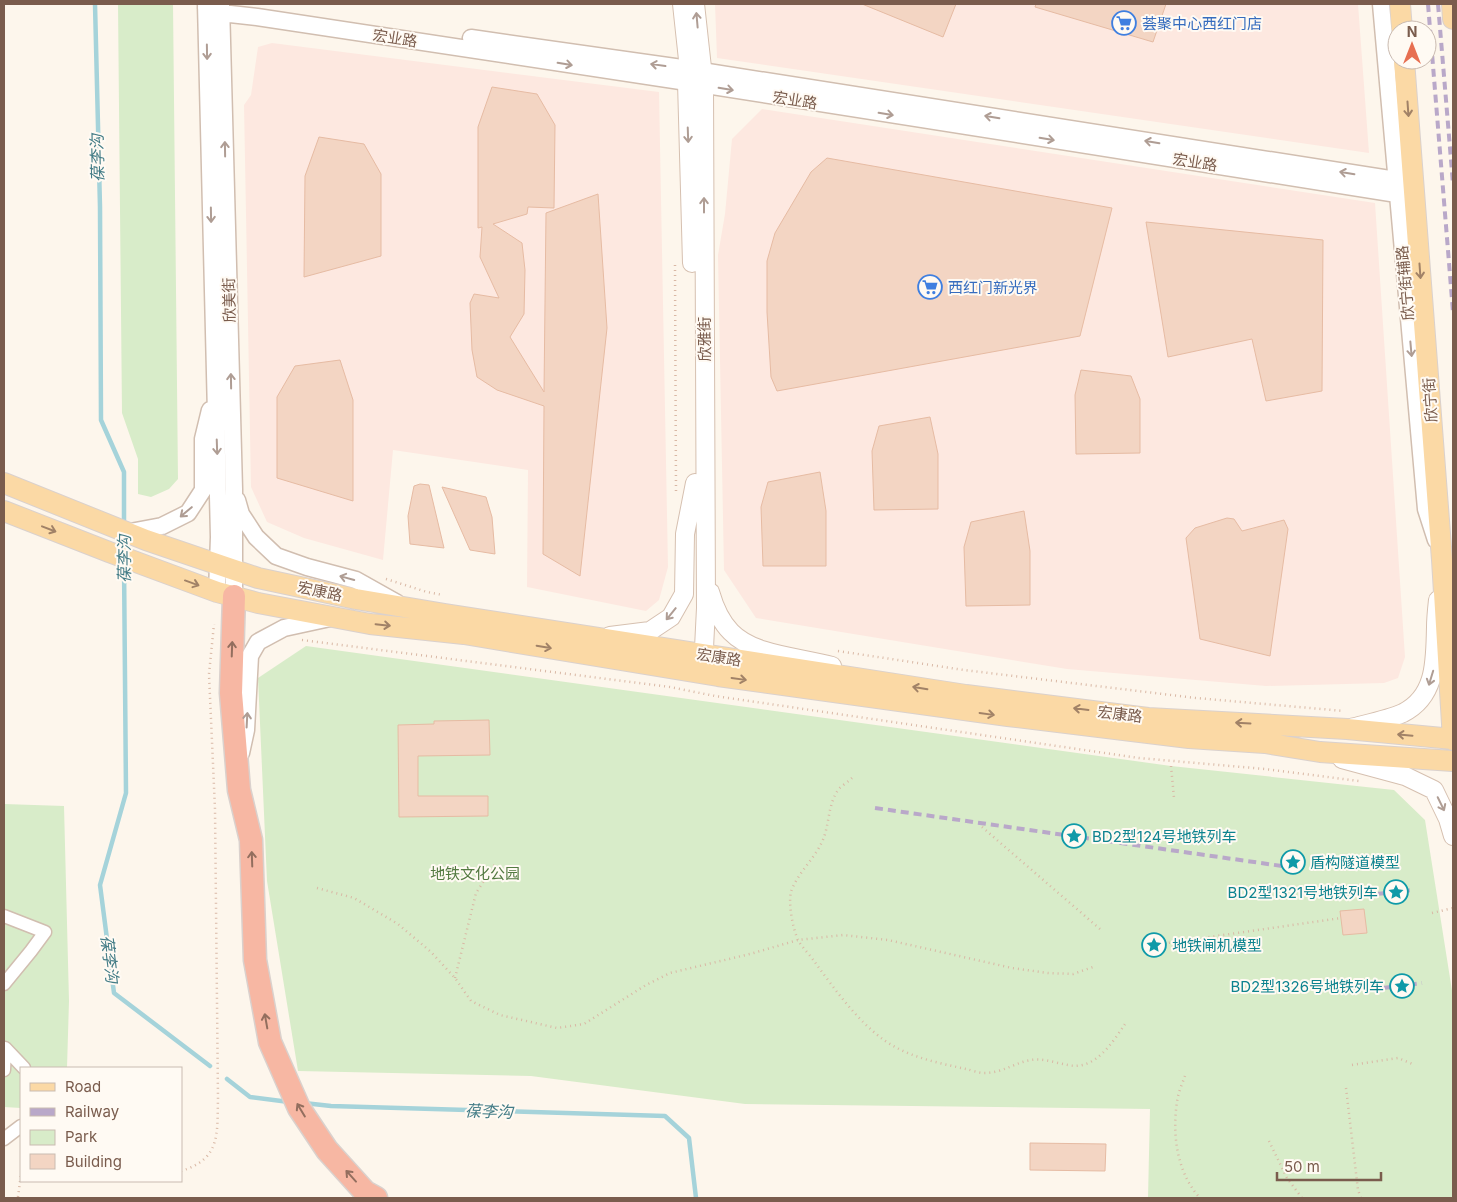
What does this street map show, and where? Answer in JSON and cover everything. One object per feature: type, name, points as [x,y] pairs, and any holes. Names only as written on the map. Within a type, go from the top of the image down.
[{"type":"highway","points":[[225,594],[239,790],[251,840],[255,960],[270,1042],[299,1108],[327,1150],[365,1192],[376,1198]]},
{"type":"main road","name":"欣雅街","points":[[682,4],[695,77],[706,579],[700,663]]},
{"type":"main road","name":"欣雅街","points":[[696,4],[693,281],[695,483],[700,663]]},
{"type":"main road","points":[[1400,4],[1401,20]]},
{"type":"main road","points":[[1452,4],[1453,19]]},
{"type":"main road","name":"欣宁街","points":[[1405,70],[1451,669],[1453,739]]},
{"type":"main road","name":"宏康路","points":[[4,483],[138,536],[225,567],[276,582],[406,608],[594,638],[700,663],[720,658],[966,695],[1148,718],[1347,720],[1453,739]]},
{"type":"main road","points":[[594,638],[650,631],[671,617],[684,594],[685,534],[695,483]]},
{"type":"main road","name":"宏康路","points":[[4,511],[146,566],[225,594],[258,603],[370,624],[700,663],[1008,716],[1189,738],[1265,743],[1320,752],[1453,762]]},
{"type":"main road","points":[[1347,720],[1403,713],[1423,698],[1431,679],[1436,658],[1436,626],[1442,560]]},
{"type":"main road","points":[[706,579],[716,611],[730,632],[744,642],[773,653],[826,664],[895,684]]},
{"type":"main road","points":[[1320,752],[1405,776],[1434,790],[1448,819],[1453,836]]},
{"type":"street","name":"欣宁街辅路","points":[[1380,4],[1426,509],[1442,560]]},
{"type":"street","name":"宏业路","points":[[217,6],[695,77],[1396,187]]},
{"type":"street","name":"欣美街","points":[[217,6],[215,384],[219,537],[225,567]]},
{"type":"street","name":"欣美街","points":[[217,6],[234,489],[225,567],[225,594]]},
{"type":"street","points":[[138,536],[188,513],[203,490],[204,440],[215,384]]},
{"type":"street","points":[[234,489],[241,514],[256,537],[276,556],[356,580],[406,608]]},
{"type":"street","points":[[238,768],[246,730],[250,656],[258,642],[284,628],[335,617]]},
{"type":"street","points":[[4,916],[44,932],[4,984]]},
{"type":"street","points":[[4,1070],[5,1048],[23,1067]]},
{"type":"street","points":[[4,1139],[20,1127]]},
{"type":"path","name":"欣雅街","points":[[675,260],[676,500]]},
{"type":"path","points":[[380,577],[427,592],[447,596]]},
{"type":"path","points":[[182,1171],[196,1167],[209,1155],[217,1136],[215,809],[209,674],[214,619]]},
{"type":"path","points":[[299,640],[670,686],[724,697],[1139,758],[1265,769],[1361,781]]},
{"type":"path","name":"宏康路","points":[[837,651],[964,670],[1186,697],[1347,720]]},
{"type":"path","points":[[1171,766],[1174,798]]},
{"type":"path","points":[[852,778],[838,790],[831,806],[827,832],[791,892],[790,908],[798,940],[858,1016],[875,1033],[897,1048],[952,1066],[984,1073],[1005,1070],[1030,1060],[1045,1060],[1074,1067],[1085,1066],[1095,1060],[1112,1043],[1126,1024]]},
{"type":"path","points":[[982,827],[1100,928]]},
{"type":"path","points":[[455,978],[476,893],[495,864]]},
{"type":"path","points":[[318,888],[354,898],[398,924],[431,952],[455,978],[471,1001],[500,1015],[557,1028],[584,1024],[646,984],[670,973],[750,954],[798,940],[842,935],[888,940],[1012,968],[1048,973],[1073,974],[1093,968]]},
{"type":"path","points":[[1432,913],[1453,908]]},
{"type":"path","points":[[1154,945],[1341,918]]},
{"type":"path","points":[[1352,1065],[1398,1058],[1415,1065]]},
{"type":"path","points":[[1185,1076],[1177,1101],[1175,1132],[1181,1166],[1200,1198]]},
{"type":"path","points":[[1346,1088],[1360,1198]]},
{"type":"path","points":[[1269,1140],[1287,1178],[1302,1198]]},
{"type":"path","points":[[18,1196],[20,1181]]},
{"type":"shaded area","points":[[715,4],[1358,4],[1369,153],[717,58]]},
{"type":"shaded area","points":[[272,43],[659,92],[668,567],[659,600],[646,611],[527,587],[528,470],[393,450],[383,560],[304,538],[267,522],[251,487],[244,105],[251,95],[258,47]]},
{"type":"shaded area","points":[[762,109],[1375,203],[1405,657],[1398,678],[1384,683],[1266,686],[1067,669],[756,618],[724,570],[718,255],[725,214],[732,139]]},
{"type":"green space","points":[[118,4],[173,4],[178,479],[169,489],[151,497],[138,494],[138,459],[122,413]]},
{"type":"green space","name":"地铁文化公园","points":[[306,646],[1171,766],[1394,790],[1425,820],[1453,997],[1453,1198],[1148,1198],[1150,1109],[745,1104],[531,1076],[298,1071],[267,881],[258,678]]},
{"type":"green space","points":[[4,804],[64,806],[69,1001],[67,1067],[20,1067],[20,1108],[4,1107]]},
{"type":"building","points":[[862,4],[956,4],[943,37]]},
{"type":"building","name":"荟聚中心西红门店","points":[[1036,4],[1166,4],[1153,42],[1035,7]]},
{"type":"building","points":[[492,87],[537,94],[555,125],[554,208],[528,207],[527,214],[493,224],[522,243],[525,270],[524,314],[510,337],[544,392],[546,213],[598,194],[607,328],[580,576],[543,554],[544,406],[497,390],[477,377],[472,350],[470,303],[474,294],[499,298],[480,257],[482,227],[478,228],[478,127]]},
{"type":"building","points":[[319,137],[364,144],[381,174],[381,256],[304,277],[305,176]]},
{"type":"building","name":"西红门新光界","points":[[827,158],[1112,208],[1080,336],[777,391],[771,377],[767,312],[767,261],[775,233],[811,172]]},
{"type":"building","points":[[1146,222],[1323,240],[1322,391],[1266,401],[1252,339],[1168,357]]},
{"type":"building","points":[[340,360],[353,400],[353,501],[277,478],[277,397],[295,366]]},
{"type":"building","points":[[1081,370],[1131,376],[1140,399],[1140,453],[1076,454],[1075,395]]},
{"type":"building","points":[[930,417],[938,454],[938,509],[874,510],[872,451],[879,426]]},
{"type":"building","points":[[820,472],[826,511],[826,566],[763,566],[761,507],[768,482]]},
{"type":"building","points":[[420,484],[429,485],[444,548],[410,544],[408,516],[414,486]]},
{"type":"building","points":[[442,487],[486,497],[492,517],[495,554],[470,550]]},
{"type":"building","points":[[1024,511],[1030,551],[1030,605],[966,606],[964,547],[971,522]]},
{"type":"building","points":[[1227,518],[1234,519],[1242,531],[1284,520],[1288,529],[1270,656],[1200,639],[1186,538],[1195,528]]},
{"type":"building","points":[[489,720],[490,755],[418,756],[418,796],[488,796],[488,816],[399,817],[398,725],[434,724],[434,721]]},
{"type":"building","points":[[1364,909],[1367,933],[1343,935],[1340,911]]},
{"type":"building","points":[[1030,1143],[1106,1144],[1105,1171],[1030,1170]]},
{"type":"waterway","name":"葆李沟","points":[[95,4],[100,207],[101,420],[124,472],[124,525]]},
{"type":"waterway","name":"葆李沟","points":[[124,563],[126,793],[100,885],[114,993],[210,1066]]},
{"type":"waterway","name":"葆李沟","points":[[227,1079],[250,1097],[289,1102]]},
{"type":"waterway","name":"葆李沟","points":[[304,1103],[331,1106],[665,1116],[689,1138],[696,1198]]},
{"type":"railway","points":[[1428,4],[1453,312]]},
{"type":"railway","points":[[1438,4],[1453,184]]},
{"type":"railway","points":[[875,808],[1282,866]]},
{"type":"railway","points":[[1376,894],[1413,890]]},
{"type":"railway","points":[[1383,988],[1422,983]]},
{"type":"place","name":"荟聚中心西红门店","points":[[1124,23]]},
{"type":"place","name":"西红门新光界","points":[[930,287]]},
{"type":"place","name":"BD2型124号地铁列车","points":[[1074,836]]},
{"type":"place","name":"盾构隧道模型","points":[[1293,862]]},
{"type":"place","name":"BD2型1321号地铁列车","points":[[1396,892]]},
{"type":"place","name":"地铁闸机模型","points":[[1154,945]]},
{"type":"place","name":"BD2型1326号地铁列车","points":[[1402,986]]}]
